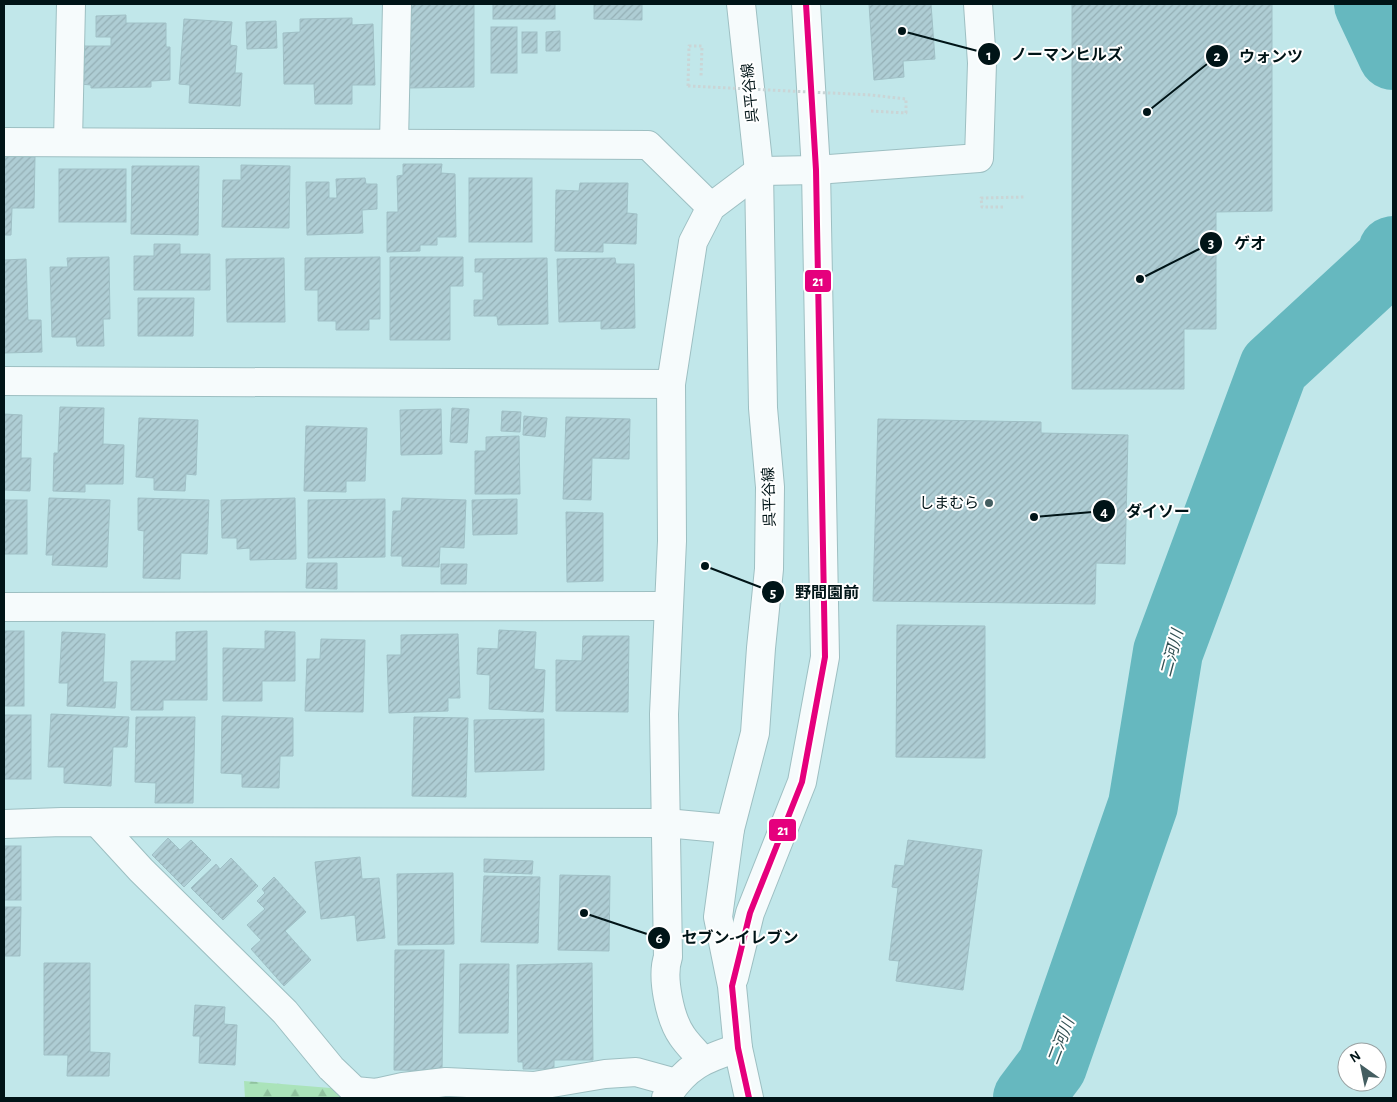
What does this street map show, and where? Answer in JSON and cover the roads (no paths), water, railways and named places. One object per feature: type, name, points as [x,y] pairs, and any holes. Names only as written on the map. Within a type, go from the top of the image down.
[{"type":"street","points":[[68,141],[71,4]]},
{"type":"street","points":[[394,142],[397,4]]},
{"type":"street","name":"呉平谷線","points":[[741,4],[759,171],[763,408],[770,487],[769,569],[755,733],[730,829],[718,917],[732,986],[738,1048],[749,1098]]},
{"type":"street","name":"呉平谷線","points":[[732,986],[750,913],[802,782],[824,657],[816,170],[806,4]]},
{"type":"street","points":[[702,1060],[681,1035],[671,1012],[664,967],[668,957],[664,714],[672,542],[671,384],[693,242],[711,207],[759,171],[816,170],[979,158],[982,63],[978,4]]},
{"type":"street","points":[[4,142],[394,142],[648,145],[711,207]]},
{"type":"street","points":[[4,381],[671,384]]},
{"type":"street","points":[[4,607],[668,606]]},
{"type":"street","points":[[4,824],[97,822],[666,823],[730,829]]},
{"type":"street","points":[[97,822],[141,870],[285,1012],[331,1068],[355,1091],[376,1093],[403,1087],[446,1082],[534,1086],[605,1074],[636,1072],[671,1090],[702,1060],[738,1048]]},
{"type":"waterway","name":"二河川","points":[[1369,4],[1393,55]]},
{"type":"waterway","name":"二河川","points":[[1028,1098],[1052,1066],[1143,805],[1168,652],[1274,367],[1391,259],[1393,251]]},
{"type":"place","name":"ノーマンヒルズ","points":[[902,31]]},
{"type":"place","name":"ウォンツ","points":[[1147,112]]},
{"type":"place","name":"ゲオ","points":[[1140,279]]},
{"type":"place","name":"しまむら","points":[[989,503]]},
{"type":"place","name":"ダイソー","points":[[1034,517]]},
{"type":"place","name":"野間園前","points":[[705,566]]},
{"type":"place","name":"セブン-イレブン","points":[[584,913]]}]
